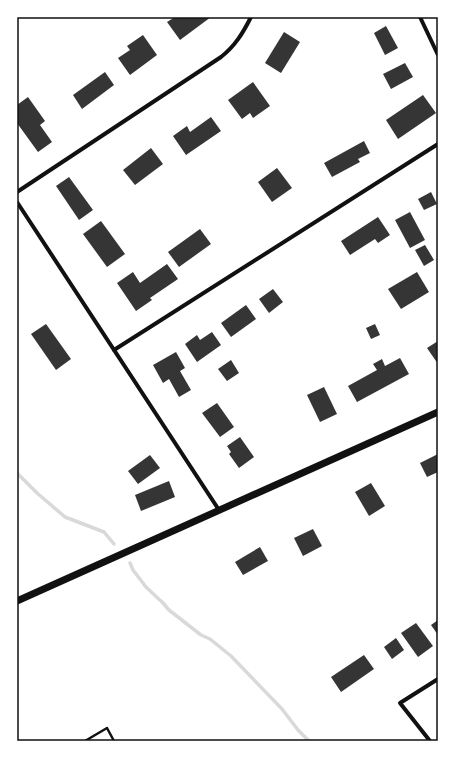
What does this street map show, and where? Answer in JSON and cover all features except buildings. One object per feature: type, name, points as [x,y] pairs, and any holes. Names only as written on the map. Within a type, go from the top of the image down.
[{"type":"street","points":[[17,192],[221,57],[231,49],[243,34],[251,17]]},
{"type":"street","points":[[420,17],[438,54]]},
{"type":"street","points":[[114,350],[438,144]]},
{"type":"street","points":[[17,202],[219,510]]},
{"type":"street","points":[[17,601],[438,412]]},
{"type":"street","points":[[430,741],[400,703],[438,679]]},
{"type":"lane","points":[[85,741],[107,728],[114,741]]},
{"type":"waterway","points":[[17,473],[37,493],[65,517],[104,532],[114,544]]},
{"type":"waterway","points":[[130,563],[133,570],[146,587],[169,610],[231,656],[282,709],[298,730],[309,741]]}]
